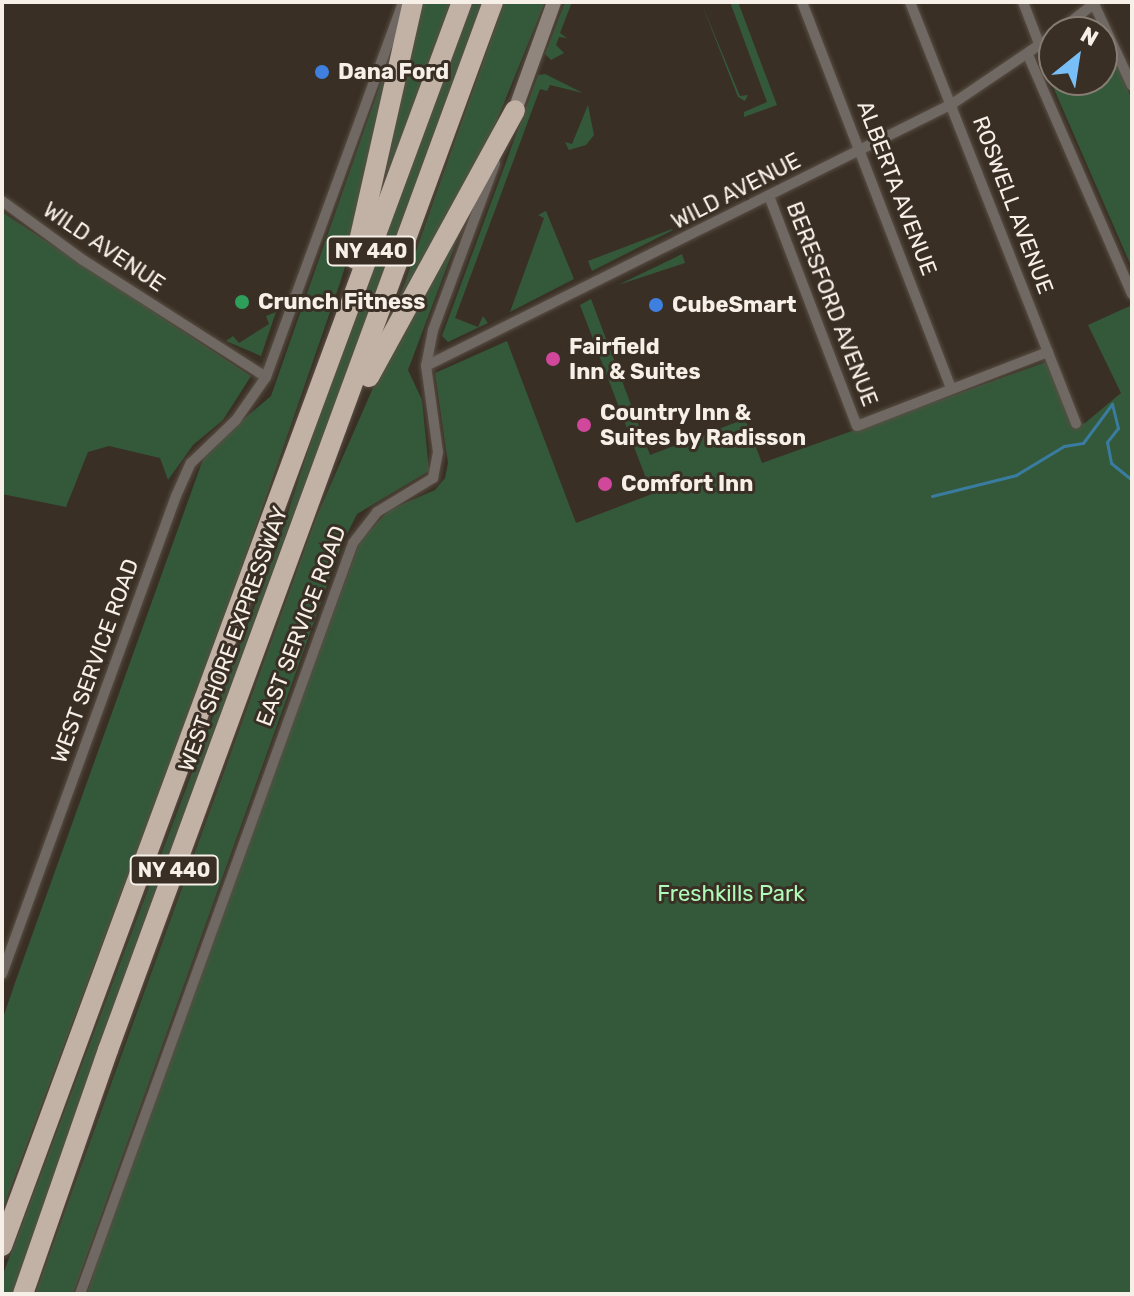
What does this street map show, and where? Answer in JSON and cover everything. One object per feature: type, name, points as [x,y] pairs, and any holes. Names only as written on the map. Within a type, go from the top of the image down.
[{"type":"highway","points":[[280,501],[374,193],[413,2]]},
{"type":"highway","name":"WEST SHORE EXPRESSWAY","points":[[2,1246],[462,2]]},
{"type":"highway","name":"WEST SHORE EXPRESSWAY","points":[[23,1294],[493,2]]},
{"type":"highway","points":[[329,447],[515,110]]},
{"type":"main road","name":"EAST SERVICE ROAD","points":[[515,110],[554,2]]},
{"type":"street","name":"WEST SERVICE ROAD","points":[[2,974],[181,485],[205,445],[236,420],[264,381],[403,2]]},
{"type":"street","name":"ALBERTA AVENUE","points":[[802,2],[862,150],[951,389]]},
{"type":"street","name":"ROSWELL AVENUE","points":[[910,2],[1076,423]]},
{"type":"street","points":[[1023,2],[1038,41]]},
{"type":"street","name":"WILD AVENUE","points":[[1078,16],[1095,3]]},
{"type":"street","points":[[1095,3],[1132,86]]},
{"type":"street","name":"WILD AVENUE","points":[[426,366],[952,104],[1038,48]]},
{"type":"street","points":[[1119,58],[1132,51]]},
{"type":"street","points":[[1028,55],[1132,294]]},
{"type":"street","name":"EAST SERVICE ROAD","points":[[80,1294],[102,1221],[353,543],[377,512],[433,478],[438,452],[426,366],[433,330],[515,110]]},
{"type":"street","name":"BERESFORD AVENUE","points":[[769,196],[857,426],[951,389]]},
{"type":"street","name":"WILD AVENUE","points":[[2,201],[83,260],[264,381]]},
{"type":"street","points":[[951,389],[1048,352]]},
{"type":"green space","points":[[420,2],[452,2],[388,176],[385,175]]},
{"type":"green space","points":[[470,2],[487,2],[13,1294],[2,1294],[2,1277],[277,547],[329,385]]},
{"type":"green space","points":[[504,2],[545,2],[486,147],[393,316]]},
{"type":"green space","points":[[565,2],[572,2],[560,33],[567,38],[559,37],[556,45],[564,53],[551,60],[545,54]]},
{"type":"green space","points":[[701,2],[740,96],[748,95],[745,101],[738,97]]},
{"type":"green space","points":[[730,2],[738,2],[777,105],[744,117],[744,112],[767,102]]},
{"type":"green space","points":[[399,31],[362,212],[340,283],[225,616],[2,1211],[2,1021],[206,451],[271,396]]},
{"type":"green space","points":[[1118,67],[1132,99],[1132,268],[1057,96],[1118,96]]},
{"type":"green space","points":[[545,74],[583,93],[550,85],[547,91],[540,89],[455,318],[478,327],[483,316],[488,323],[448,342],[442,336],[538,75]]},
{"type":"green space","points":[[588,105],[594,135],[586,145],[569,150],[565,142],[572,144]]},
{"type":"green space","points":[[546,211],[574,279],[510,312],[544,218],[538,215]]},
{"type":"green space","points":[[2,212],[251,376],[223,420],[193,445],[168,480],[160,458],[109,446],[88,452],[66,507],[2,494]]},
{"type":"green space","points":[[463,224],[408,370],[422,400],[429,471],[357,514],[342,544],[73,1294],[35,1294],[316,518],[380,372]]},
{"type":"green space","points":[[673,230],[592,271],[588,261]]},
{"type":"green space","points":[[682,254],[685,263],[618,285],[672,259]]},
{"type":"green space","name":"Freshkills Park","points":[[591,299],[650,455],[745,419],[762,463],[1046,362],[1075,425],[1085,423],[1121,393],[1088,325],[1132,305],[1132,1294],[87,1294],[116,1201],[360,541],[389,510],[435,490],[445,478],[448,463],[435,373],[507,341],[576,523],[652,494],[580,305]]},
{"type":"green space","points":[[276,312],[261,356],[226,341],[233,336],[239,343],[269,324],[266,316]]},
{"type":"waterway","points":[[932,496],[1016,475],[1064,446],[1083,443],[1112,404],[1118,428],[1107,442],[1111,463],[1132,480]]},
{"type":"place","name":"Dana Ford","points":[[322,72]]},
{"type":"place","name":"Crunch Fitness","points":[[242,302]]},
{"type":"place","name":"CubeSmart","points":[[656,305]]},
{"type":"place","name":"Fairfield Inn & Suites","points":[[553,359]]},
{"type":"place","name":"Country Inn & Suites by Radisson","points":[[584,425]]},
{"type":"place","name":"Comfort Inn","points":[[605,484]]}]
